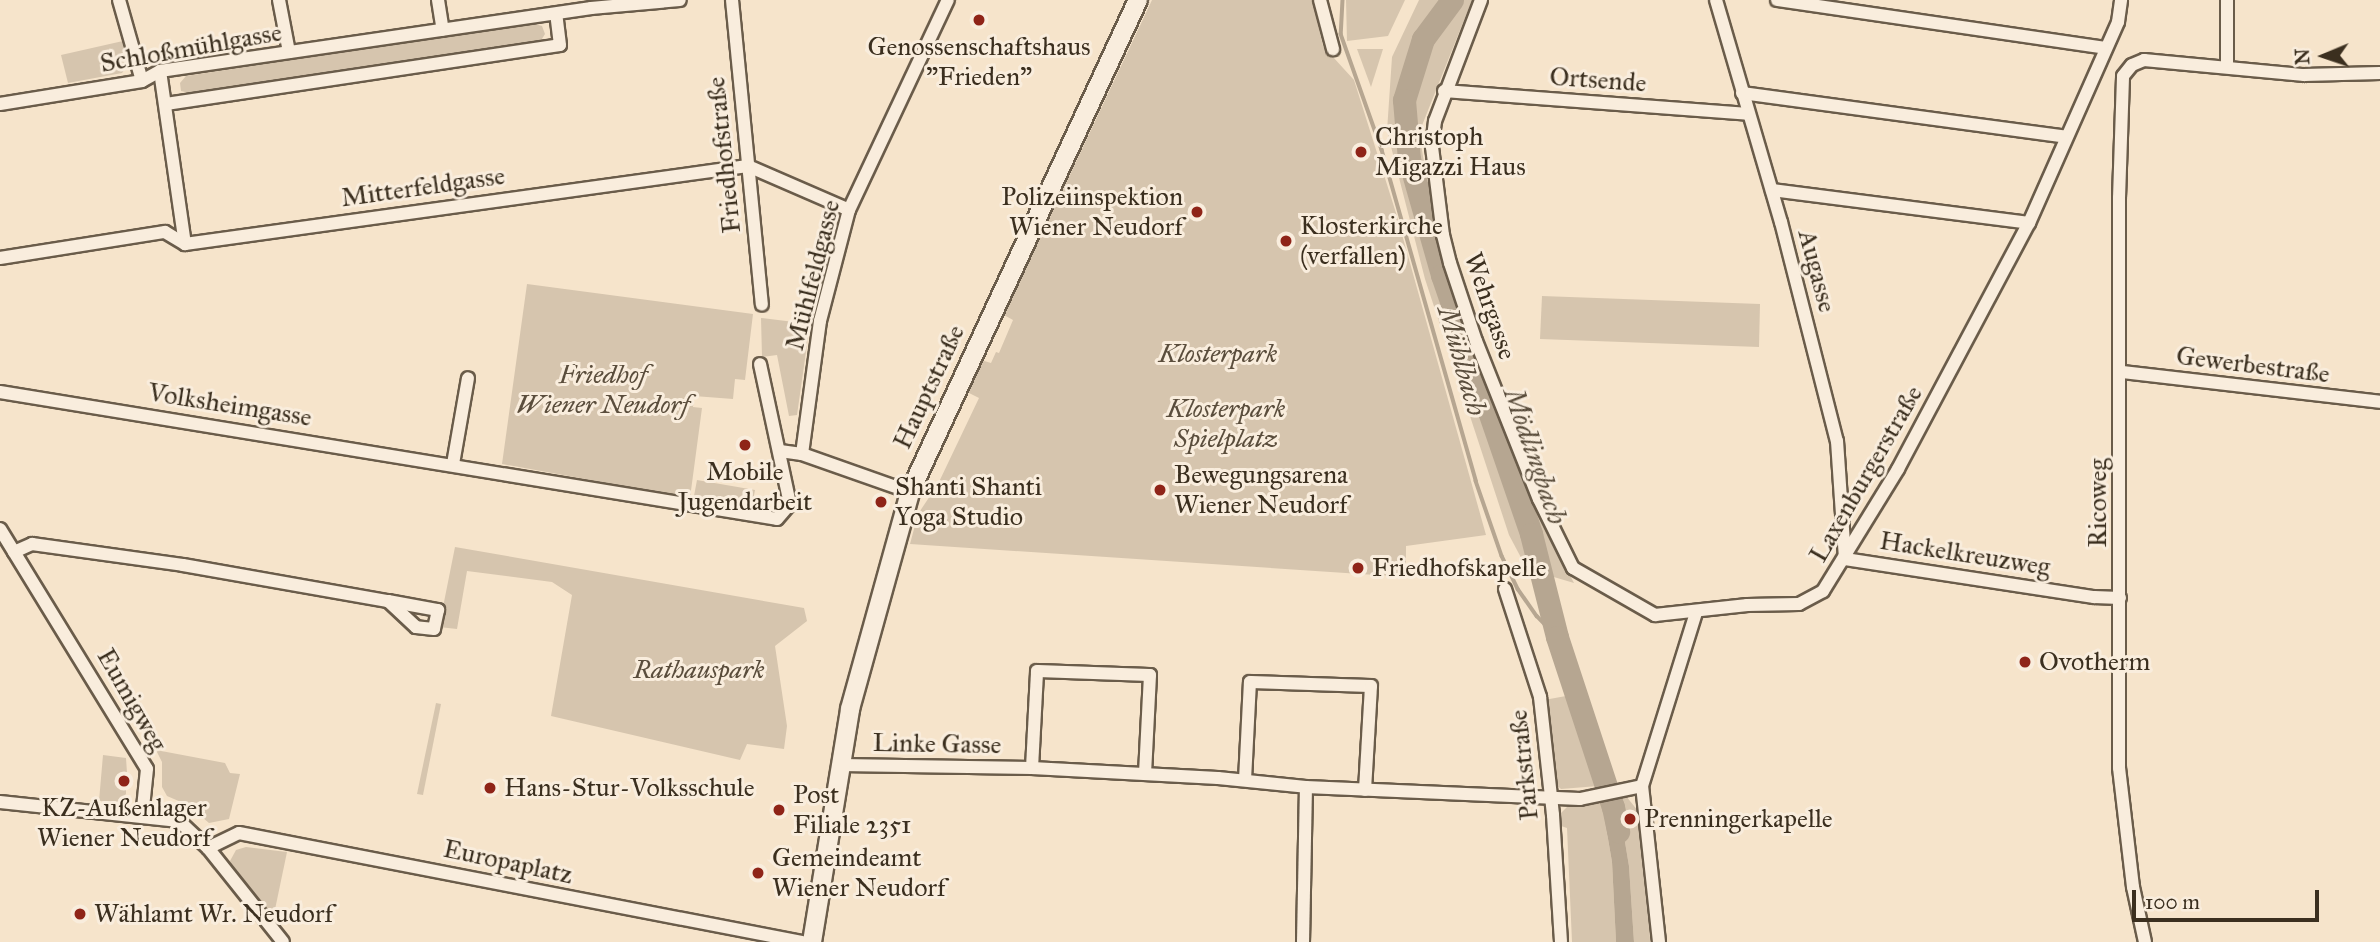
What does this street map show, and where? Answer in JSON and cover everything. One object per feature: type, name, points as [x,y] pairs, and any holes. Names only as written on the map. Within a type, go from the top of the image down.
[{"type":"street","points":[[119,0],[142,81]]},
{"type":"street","points":[[279,0],[289,52]]},
{"type":"street","points":[[438,0],[443,30]]},
{"type":"street","name":"Schloßmühlgasse","points":[[0,104],[142,81],[160,71],[556,14],[591,4],[680,0]]},
{"type":"street","name":"Friedhofstraße","points":[[732,0],[762,305]]},
{"type":"street","name":"Mühlfeldgasse","points":[[803,454],[820,321],[849,210],[948,0]]},
{"type":"street","name":"Hauptstraße","points":[[812,942],[850,709],[864,649],[909,492],[1138,0]]},
{"type":"street","points":[[1320,0],[1333,49]]},
{"type":"street","name":"Wehrgasse","points":[[1481,0],[1444,91],[1435,121],[1432,147],[1443,235],[1476,341],[1539,499],[1573,568],[1655,615],[1696,612]]},
{"type":"street","name":"Augasse","points":[[1716,0],[1772,190],[1837,440],[1845,559]]},
{"type":"street","points":[[1777,0],[2105,48]]},
{"type":"street","name":"Laxenburgerstraße","points":[[1696,612],[1799,604],[1823,591],[1903,461],[2029,223],[2118,22],[2121,0]]},
{"type":"street","points":[[2227,0],[2227,66],[2304,75],[2380,73]]},
{"type":"street","name":"Schloßmühlgasse","points":[[166,104],[560,45],[556,14]]},
{"type":"street","name":"Ricoweg","points":[[2145,942],[2133,887],[2119,768],[2122,372],[2120,119],[2123,76],[2132,65],[2144,60],[2227,66]]},
{"type":"street","points":[[160,71],[185,244]]},
{"type":"street","name":"Ortsende","points":[[1444,91],[1748,114]]},
{"type":"street","points":[[1742,93],[2066,138]]},
{"type":"street","points":[[748,166],[849,210]]},
{"type":"street","name":"Mitterfeldgasse","points":[[0,258],[165,232],[185,244],[748,166]]},
{"type":"street","points":[[1772,190],[2029,223]]},
{"type":"street","points":[[760,365],[780,451],[803,454],[909,492]]},
{"type":"street","name":"Gewerbestraße","points":[[2122,372],[2380,402]]},
{"type":"street","points":[[453,464],[468,378]]},
{"type":"street","name":"Volksheimgasse","points":[[0,392],[777,519],[790,504],[780,451]]},
{"type":"street","name":"Eumigweg","points":[[0,529],[147,769],[142,817]]},
{"type":"street","points":[[14,552],[32,544],[183,565],[388,601]]},
{"type":"street","name":"Hackelkreuzweg","points":[[1845,559],[2094,597],[2120,598]]},
{"type":"street","name":"Parkstraße","points":[[1505,589],[1540,697],[1551,797],[1561,942]]},
{"type":"street","points":[[1659,942],[1642,786],[1696,612]]},
{"type":"street","name":"Linke Gasse","points":[[1032,768],[1037,671],[1150,675],[1145,773]]},
{"type":"street","points":[[1245,780],[1250,682],[1371,687],[1365,790]]},
{"type":"street","name":"Linke Gasse","points":[[841,765],[1145,773],[1306,787],[1580,799],[1642,786]]},
{"type":"street","points":[[1303,942],[1306,787]]},
{"type":"street","points":[[0,802],[180,821],[208,848],[283,942]]},
{"type":"street","name":"Europaplatz","points":[[208,848],[239,833],[802,942]]},
{"type":"green space","name":"Klosterpark","points":[[1152,0],[1312,0],[1323,46],[1354,80],[1396,213],[1486,535],[1406,546],[1406,577],[910,544],[918,514],[938,484],[979,398],[967,392],[981,360],[991,363],[996,352],[999,353],[1013,320],[1004,315]]},
{"type":"green space","points":[[1346,0],[1405,0],[1388,36],[1347,41]]},
{"type":"green space","points":[[1419,0],[1472,0],[1419,133],[1438,243],[1432,251],[1467,368],[1482,376],[1542,521],[1574,583],[1527,569],[1509,535],[1425,279],[1387,131],[1392,57]]},
{"type":"green space","points":[[535,24],[542,26],[545,34],[540,42],[189,93],[181,91],[180,83],[186,76]]},
{"type":"green space","points":[[123,41],[130,62],[122,73],[68,83],[61,55]]},
{"type":"green space","points":[[1357,49],[1383,49],[1371,87]]},
{"type":"green space","name":"Friedhof Wiener Neudorf","points":[[527,284],[753,314],[745,380],[735,379],[733,399],[694,396],[693,407],[702,408],[690,498],[502,464]]},
{"type":"green space","points":[[1542,296],[1760,304],[1759,347],[1540,339]]},
{"type":"green space","points":[[761,318],[810,324],[797,415],[789,416],[777,355],[762,357]]},
{"type":"green space","points":[[697,480],[755,490],[752,506],[694,496]]},
{"type":"green space","name":"Rathauspark","points":[[455,547],[804,608],[807,621],[775,646],[787,726],[784,749],[747,744],[740,760],[551,716],[572,595],[552,582],[467,571],[457,629],[439,627]]},
{"type":"green space","points":[[1566,696],[1598,786],[1561,789],[1553,782],[1544,700]]},
{"type":"green space","points":[[436,703],[441,704],[423,795],[417,794]]},
{"type":"green space","points":[[156,750],[225,763],[230,773],[240,774],[229,819],[209,823],[188,805],[167,796],[162,787],[162,762]]},
{"type":"green space","points":[[103,755],[126,758],[127,773],[119,773],[118,786],[126,787],[126,794],[118,802],[99,801]]},
{"type":"green space","points":[[1626,796],[1638,811],[1649,901],[1650,942],[1634,942],[1629,866],[1618,800]]},
{"type":"green space","points":[[1602,804],[1612,862],[1616,942],[1572,942],[1567,828],[1561,826],[1560,814],[1568,806]]},
{"type":"green space","points":[[246,847],[287,852],[273,919],[232,867],[230,861],[236,850]]},
{"type":"shaded area","points":[[1618,800],[1629,866],[1634,942],[1616,942],[1612,862],[1602,804]]},
{"type":"waterway","name":"Mühlbach","points":[[1343,0],[1341,34],[1382,150],[1476,481],[1502,556],[1518,589],[1537,616],[1557,637]]},
{"type":"waterway","name":"Mödlingbach","points":[[1452,0],[1423,39],[1404,100],[1409,159],[1442,275],[1531,534],[1557,637],[1613,807],[1618,831]]},
{"type":"place","name":"Genossenschaftshaus \"Frieden\"","points":[[979,20]]},
{"type":"place","name":"Christoph Migazzi Haus","points":[[1361,152]]},
{"type":"place","name":"Polizeiinspektion Wiener Neudorf","points":[[1197,212]]},
{"type":"place","name":"Klosterkirche (verfallen)","points":[[1286,241]]},
{"type":"place","name":"Mobile Jugendarbeit","points":[[745,445]]},
{"type":"place","name":"Bewegungsarena Wiener Neudorf","points":[[1160,490]]},
{"type":"place","name":"Shanti Shanti Yoga Studio","points":[[881,502]]},
{"type":"place","name":"Friedhofskapelle","points":[[1358,568]]},
{"type":"place","name":"Ovotherm","points":[[2025,662]]},
{"type":"place","name":"KZ-Außenlager Wiener Neudorf","points":[[124,781]]},
{"type":"place","name":"Hans-Stur-Volksschule","points":[[490,788]]},
{"type":"place","name":"Post Filiale 2351","points":[[779,810]]},
{"type":"place","name":"Prenningerkapelle","points":[[1630,819]]},
{"type":"place","name":"Gemeindeamt Wiener Neudorf","points":[[758,873]]},
{"type":"place","name":"Wählamt Wr. Neudorf","points":[[80,914]]},
{"type":"park label","name":"Klosterpark Spielplatz","points":[[1226,424]]}]
